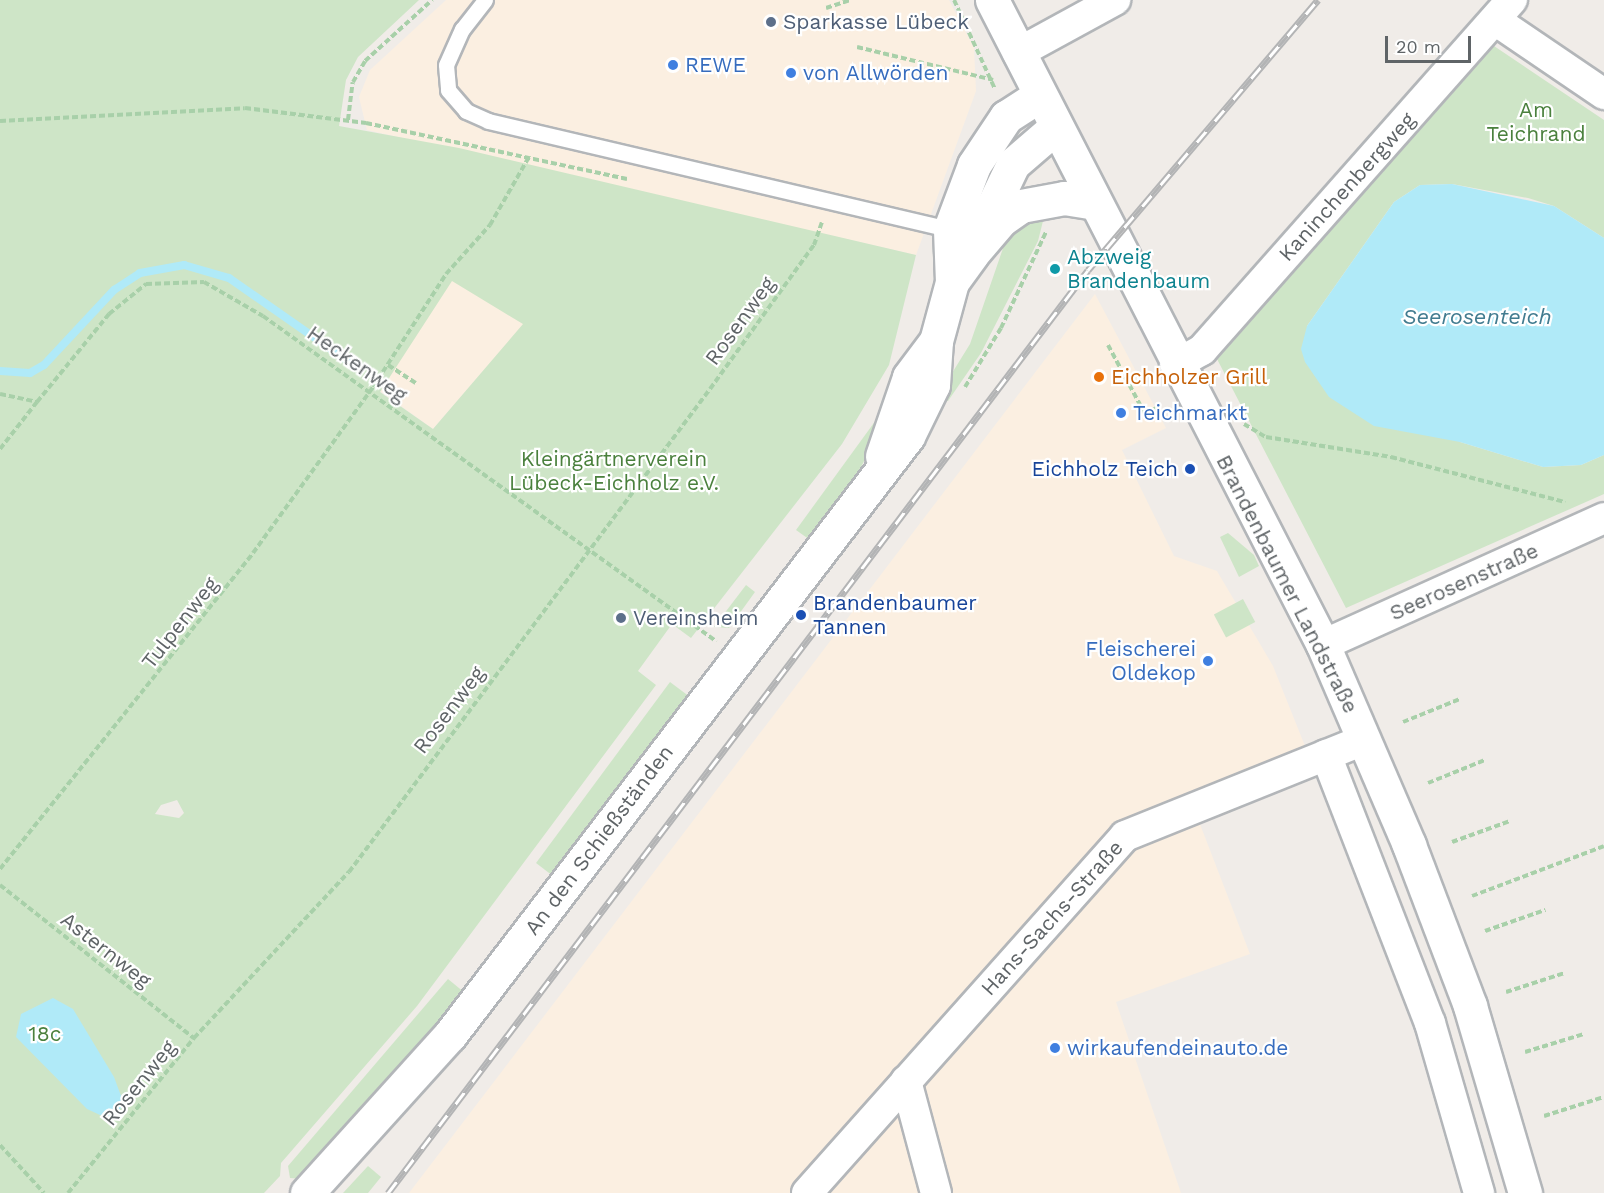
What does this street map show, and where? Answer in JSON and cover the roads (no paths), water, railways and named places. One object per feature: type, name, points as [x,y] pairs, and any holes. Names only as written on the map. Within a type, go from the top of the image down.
[{"type":"street","name":"Brandenbaumer Landstraße","points":[[992,0],[1175,365],[1323,645],[1364,740],[1470,1006],[1525,1193]]},
{"type":"street","points":[[1018,53],[1115,0]]},
{"type":"street","points":[[1503,10],[1604,94]]},
{"type":"street","name":"Kaninchenbergweg","points":[[1175,365],[1202,350],[1503,10]]},
{"type":"street","name":"An den Schießständen","points":[[307,1193],[450,1035],[875,475],[909,377],[936,341],[952,282],[950,229],[990,137],[1020,106],[1040,95]]},
{"type":"street","name":"An den Schießständen","points":[[972,254],[1012,164],[1056,127]]},
{"type":"street","name":"An den Schießständen","points":[[952,282],[1000,220],[1021,206],[1064,198],[1094,203]]},
{"type":"street","name":"Seerosenstraße","points":[[1323,645],[1604,518]]},
{"type":"street","name":"Hans-Sachs-Straße","points":[[807,1193],[1125,836],[1364,740]]},
{"type":"street","points":[[1326,754],[1430,1023],[1479,1193]]},
{"type":"street","points":[[906,1081],[936,1193]]},
{"type":"lane","points":[[485,0],[462,30],[446,65],[448,90],[466,111],[488,121],[950,229],[972,254]]},
{"type":"water","name":"Seerosenteich","points":[[1452,184],[1554,206],[1604,238],[1604,455],[1581,465],[1543,467],[1460,442],[1374,426],[1329,397],[1305,362],[1301,349],[1307,326],[1394,202],[1420,185]]},
{"type":"water","name":"18c","points":[[53,998],[73,1009],[114,1077],[124,1104],[111,1120],[87,1109],[16,1037],[21,1014]]},
{"type":"waterway","points":[[0,371],[30,373],[44,365],[114,290],[140,273],[184,265],[229,278],[355,366]]},
{"type":"railway","points":[[388,1193],[1088,270],[1318,0]]},
{"type":"place","name":"Sparkasse Lübeck","points":[[771,22]]},
{"type":"place","name":"REWE","points":[[673,65]]},
{"type":"place","name":"von Allwörden","points":[[791,73]]},
{"type":"place","name":"Abzweig Brandenbaum","points":[[1055,269]]},
{"type":"place","name":"Eichholzer Grill","points":[[1099,377]]},
{"type":"place","name":"Teichmarkt","points":[[1121,413]]},
{"type":"place","name":"Eichholz Teich","points":[[1190,469]]},
{"type":"place","name":"Brandenbaumer Tannen","points":[[801,615]]},
{"type":"place","name":"Vereinsheim","points":[[621,618]]},
{"type":"place","name":"Fleischerei Oldekop","points":[[1208,661]]},
{"type":"place","name":"wirkaufendeinauto.de","points":[[1055,1048]]},
{"type":"park label","name":"Am Teichrand","points":[[1536,122]]},
{"type":"park label","name":"Kleingärtnerverein Lübeck-Eichholz e.V.","points":[[614,471]]}]
